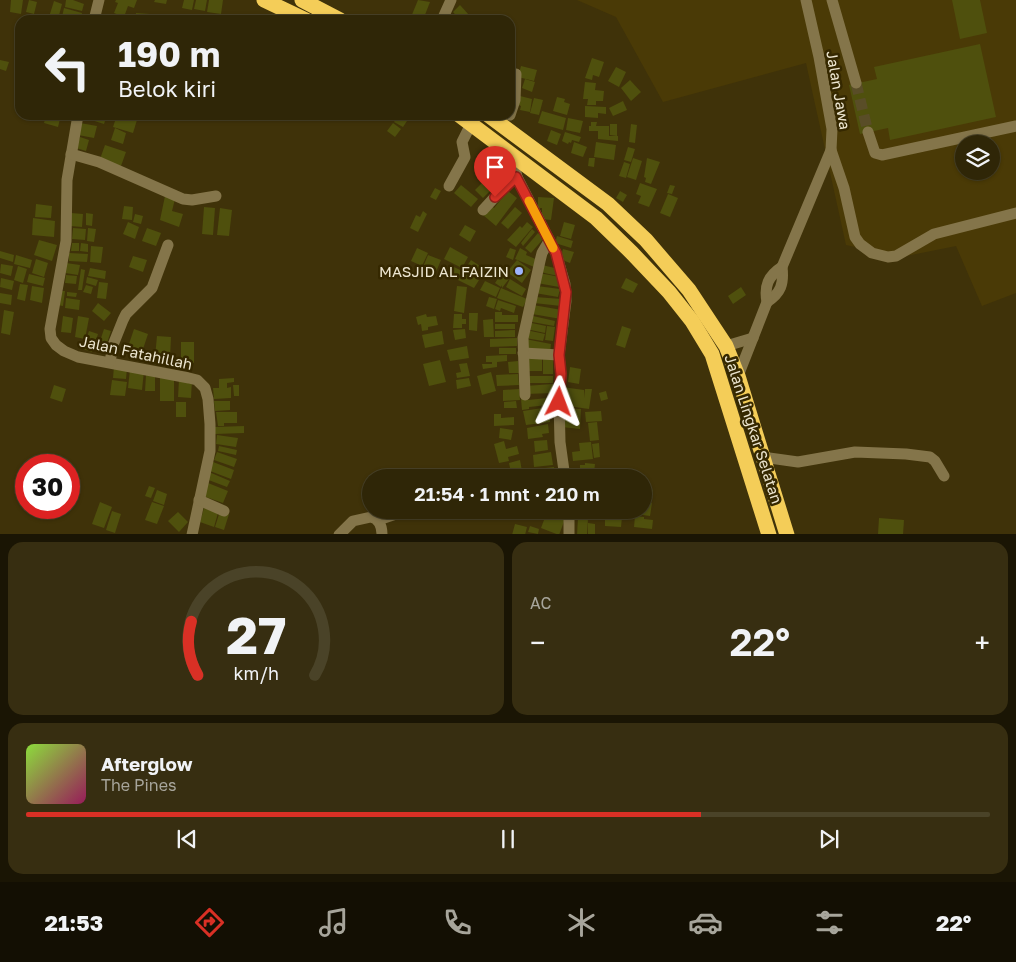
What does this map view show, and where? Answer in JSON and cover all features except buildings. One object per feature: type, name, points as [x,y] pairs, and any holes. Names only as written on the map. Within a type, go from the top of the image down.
[{"type":"highway","points":[[264,0],[296,15]]},
{"type":"highway","points":[[302,0],[330,15]]},
{"type":"highway","name":"Jalan Lingkar Selatan","points":[[466,120],[596,218],[668,292],[698,316],[726,346],[738,376],[787,534]]},
{"type":"highway","name":"Jalan Lingkar Selatan","points":[[509,120],[608,204],[646,240],[689,290],[712,354],[770,534]]},
{"type":"street","points":[[95,15],[99,0]]},
{"type":"street","points":[[444,15],[451,0]]},
{"type":"street","name":"Jalan Jawa","points":[[738,376],[767,302],[777,296],[783,277],[782,267],[830,150],[832,129],[806,0]]},
{"type":"street","points":[[832,0],[856,83]]},
{"type":"street","points":[[515,100],[516,74]]},
{"type":"street","name":"Jalan Fatahillah","points":[[77,120],[67,180],[66,241],[50,320],[51,338],[56,344],[78,357],[197,380],[205,388],[210,411],[211,441],[192,534]]},
{"type":"street","points":[[449,186],[465,157],[462,142],[472,124]]},
{"type":"street","points":[[868,132],[875,153],[882,155],[1016,126]]},
{"type":"street","points":[[830,150],[844,188],[855,237],[860,244],[872,253],[888,257],[896,256],[934,234],[1016,213]]},
{"type":"street","points":[[71,154],[115,169],[182,199],[192,200],[216,196]]},
{"type":"street","points":[[512,154],[516,177],[556,253],[566,292],[559,355],[561,374],[559,427],[564,469]]},
{"type":"street","points":[[483,210],[516,177]]},
{"type":"street","points":[[525,395],[523,338],[534,282],[542,253],[549,241]]},
{"type":"street","points":[[110,362],[113,345],[123,320],[126,314],[152,288],[168,245]]},
{"type":"street","points":[[726,346],[753,338]]},
{"type":"street","points":[[523,353],[559,355]]},
{"type":"street","points":[[762,457],[798,462],[855,452],[912,454],[930,457],[935,461],[944,476]]},
{"type":"street","points":[[199,500],[224,511]]},
{"type":"street","points":[[340,534],[353,521],[371,517],[378,520],[381,519]]},
{"type":"street","points":[[569,519],[569,534]]},
{"type":"street","points":[[378,520],[382,534]]},
{"type":"shaded area","points":[[577,0],[1016,0],[1016,293],[982,306],[956,246],[901,257],[846,245],[806,63],[663,102],[616,17]]},
{"type":"tunnel","points":[[856,83],[868,132]]},
{"type":"slow traffic","points":[[529,201],[553,248]]},
{"type":"place","name":"MASJID AL FAIZIN","points":[[519,271]]},
{"type":"route","points":[[495,197],[516,177],[556,253],[566,292],[559,355],[561,374],[559,402]]}]
